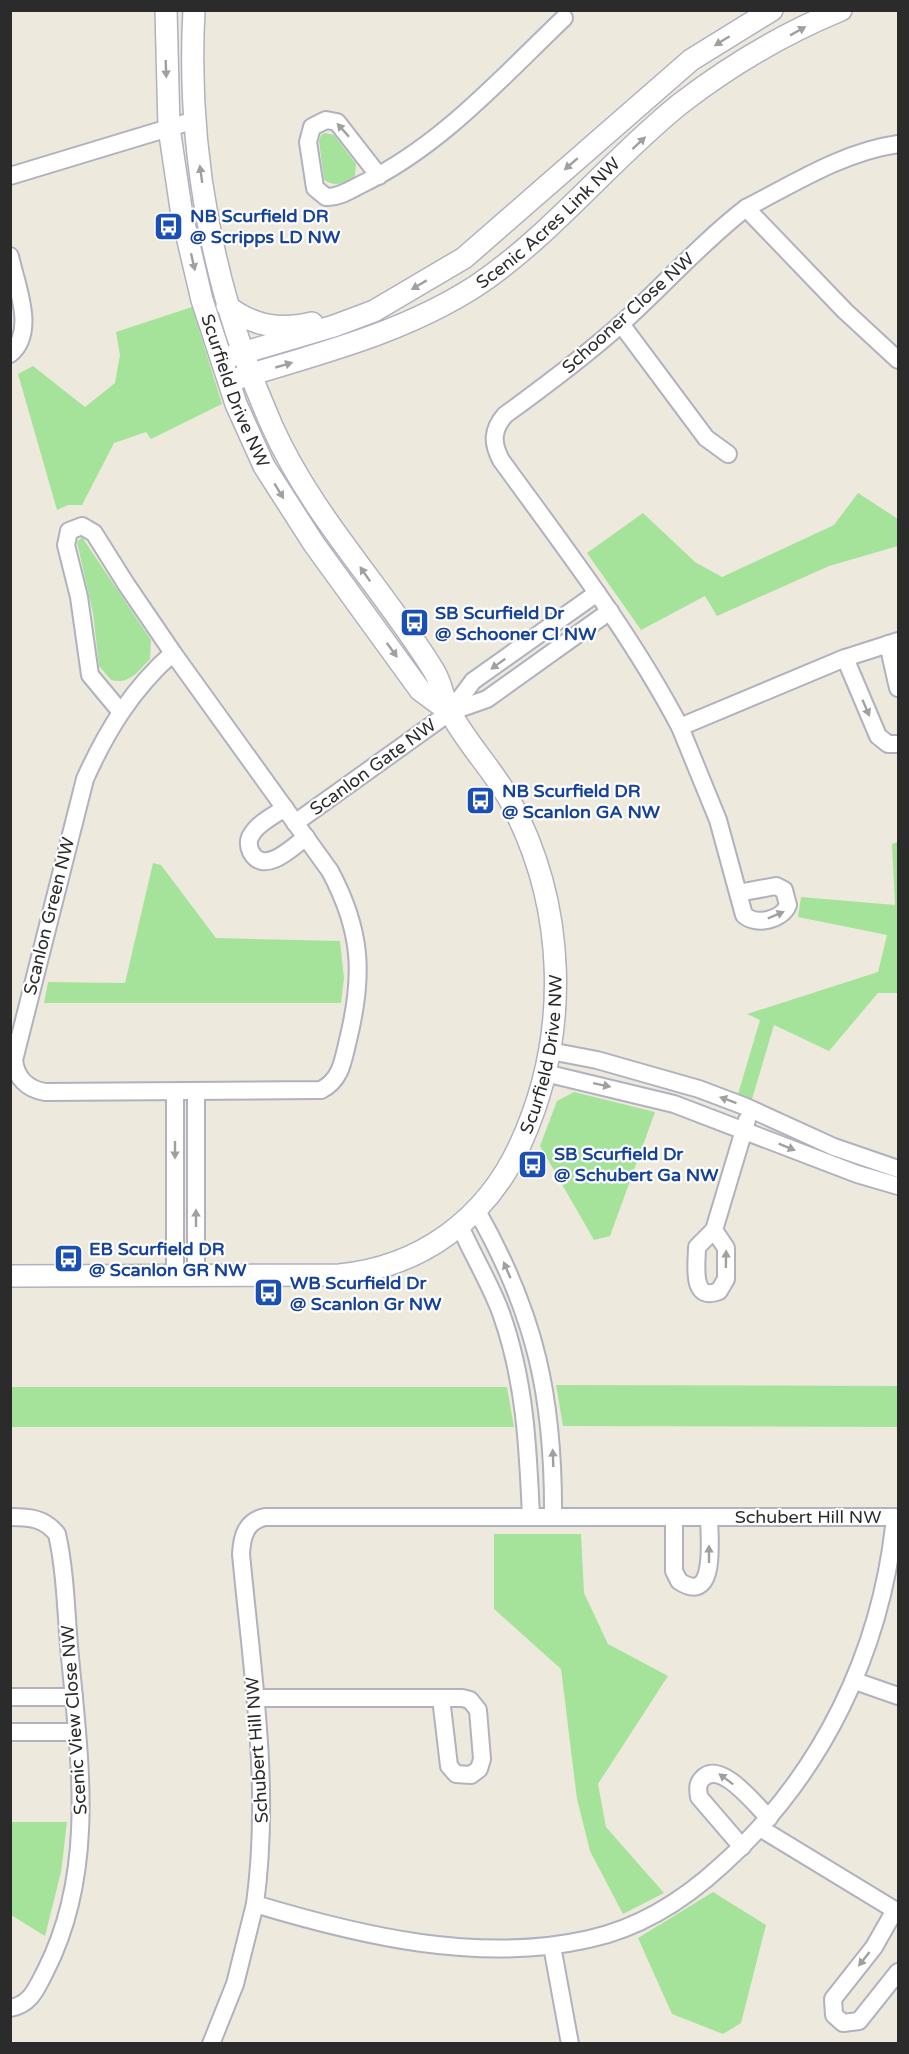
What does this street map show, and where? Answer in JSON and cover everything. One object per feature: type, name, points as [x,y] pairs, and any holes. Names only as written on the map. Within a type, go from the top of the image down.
[{"type":"street","name":"Scurfield Drive NW","points":[[166,10],[169,128],[182,215],[202,300],[220,360],[252,443],[286,502],[420,690],[450,712]]},
{"type":"street","name":"Scurfield Drive NW","points":[[10,1275],[186,1276],[358,1273],[403,1260],[433,1246],[460,1226],[477,1211],[510,1166],[533,1115],[550,1051],[556,998],[553,931],[544,890],[522,824],[507,796],[450,712],[436,674],[339,538],[291,464],[243,353],[227,306],[206,214],[195,120],[194,10]]},
{"type":"street","name":"Scenic Acres Link NW","points":[[220,360],[334,326],[374,311],[464,258],[691,60],[772,10]]},
{"type":"street","name":"Scenic Acres Link NW","points":[[227,381],[403,326],[476,286],[523,250],[680,105],[739,64],[841,10]]},
{"type":"street","points":[[380,176],[337,122],[326,120],[312,128],[308,137],[314,184],[321,195],[337,196],[380,176],[424,148],[564,13]]},
{"type":"street","points":[[10,176],[195,120]]},
{"type":"street","name":"Schooner Close NW","points":[[738,893],[718,820],[680,727],[656,682],[610,611],[501,460],[494,441],[498,422],[505,414],[574,364],[621,324],[721,227],[746,208],[845,158],[876,147],[898,144]]},
{"type":"street","points":[[746,208],[845,311],[898,360]]},
{"type":"street","points":[[10,256],[24,325],[20,344],[10,354]]},
{"type":"street","points":[[227,306],[256,324],[277,326],[301,326],[374,311]]},
{"type":"street","points":[[621,324],[706,438],[728,454]]},
{"type":"street","name":"Scanlon Green NW","points":[[120,711],[90,675],[79,597],[66,545],[69,531],[77,526],[91,529],[173,653],[306,837],[340,889],[357,940],[360,975],[358,998],[338,1076],[328,1087],[311,1092],[38,1091],[27,1086],[15,1065],[75,812],[89,769],[120,711],[150,674],[173,653]]},
{"type":"street","points":[[450,712],[473,681],[597,593]]},
{"type":"street","points":[[450,712],[487,699],[610,611]]},
{"type":"street","points":[[680,727],[845,658],[893,643],[898,688]]},
{"type":"street","points":[[845,658],[878,736],[888,744],[898,744]]},
{"type":"street","name":"Scanlon Gate NW","points":[[296,823],[450,712]]},
{"type":"street","points":[[285,808],[252,834],[249,844],[253,854],[262,860],[273,860],[306,837]]},
{"type":"street","points":[[550,1051],[660,1076],[751,1109],[834,1147],[898,1169]]},
{"type":"street","points":[[545,1073],[654,1098],[744,1130],[828,1164],[898,1186]]},
{"type":"street","points":[[654,1098],[660,1076]]},
{"type":"street","points":[[175,1092],[186,1276]]},
{"type":"street","points":[[186,1276],[196,1092]]},
{"type":"street","points":[[714,1230],[751,1109]]},
{"type":"street","points":[[828,1164],[834,1147]]},
{"type":"street","points":[[477,1211],[516,1290],[541,1366],[552,1437],[553,1517]]},
{"type":"street","points":[[460,1226],[485,1273],[501,1314],[519,1373],[527,1437],[531,1517]]},
{"type":"street","points":[[519,1373],[541,1366]]},
{"type":"street","name":"Scenic View Close NW","points":[[10,1517],[34,1517],[45,1522],[57,1534],[74,1697],[82,1809],[75,1880],[54,1953],[35,1992],[27,2002],[10,2008]]},
{"type":"street","name":"Schubert Hill NW","points":[[265,1517],[553,1517],[897,1517],[878,1614],[855,1681],[813,1760],[764,1823],[742,1847],[680,1900],[648,1918],[591,1939],[552,1946],[488,1947],[400,1939],[313,1921],[255,1904],[260,1866],[263,1790],[241,1554],[245,1532],[252,1522],[265,1517]]},
{"type":"street","points":[[674,1517],[674,1571],[679,1581],[690,1586],[701,1583],[708,1574],[709,1517]]},
{"type":"street","points":[[855,1681],[898,1696]]},
{"type":"street","points":[[10,1697],[74,1697]]},
{"type":"street","points":[[255,1698],[441,1698]]},
{"type":"street","points":[[10,1732],[77,1732]]},
{"type":"street","points":[[742,1847],[699,1797],[698,1787],[703,1778],[712,1773],[723,1774],[764,1823],[897,1911],[874,1947],[834,1999],[834,2015],[848,2024],[859,2021],[898,1972]]},
{"type":"street","points":[[211,2043],[235,1984],[255,1904]]},
{"type":"street","points":[[552,1946],[570,2043]]},
{"type":"green space","points":[[325,133],[334,135],[356,164],[355,176],[344,183],[336,184],[324,180],[319,141],[321,135]]},
{"type":"green space","points":[[192,307],[222,404],[151,439],[146,432],[114,443],[82,505],[68,505],[57,510],[18,374],[33,366],[85,407],[115,383],[120,355],[116,332]]},
{"type":"green space","points":[[858,493],[898,519],[898,546],[829,566],[717,616],[705,596],[641,630],[587,553],[643,513],[695,562],[722,577],[834,525]]},
{"type":"green space","points":[[82,537],[151,640],[150,659],[133,676],[123,681],[111,680],[99,666],[93,613],[77,542]]},
{"type":"green space","points":[[898,842],[898,993],[878,993],[829,1051],[774,1025],[752,1099],[738,1094],[760,1020],[747,1014],[878,972],[887,935],[798,917],[801,897],[895,905],[892,844]]},
{"type":"green space","points":[[153,863],[161,865],[216,938],[340,941],[344,978],[341,1003],[44,1003],[48,982],[125,983]]},
{"type":"green space","points":[[574,1092],[655,1112],[610,1236],[594,1240],[540,1146],[557,1101]]},
{"type":"green space","points":[[556,1385],[898,1386],[898,1427],[563,1426]]},
{"type":"green space","points":[[10,1387],[507,1387],[514,1427],[11,1427]]},
{"type":"green space","points":[[494,1534],[581,1534],[584,1593],[608,1644],[668,1676],[598,1784],[606,1827],[664,1893],[623,1914],[590,1851],[577,1799],[561,1669],[494,1609]]},
{"type":"green space","points":[[11,1822],[67,1822],[61,1872],[45,1936],[11,1915]]},
{"type":"green space","points":[[713,1892],[766,1925],[741,2023],[723,2034],[672,2014],[638,1938]]},
{"type":"place","name":"NB Scurfield DR @ Scripps LD NW","points":[[169,226]]},
{"type":"place","name":"SB Scurfield Dr @ Schooner Cl NW","points":[[414,623]]},
{"type":"place","name":"NB Scurfield DR @ Scanlon GA NW","points":[[481,801]]},
{"type":"place","name":"SB Scurfield Dr @ Schubert Ga NW","points":[[533,1164]]},
{"type":"place","name":"EB Scurfield DR @ Scanlon GR NW","points":[[68,1259]]},
{"type":"place","name":"WB Scurfield Dr @ Scanlon Gr NW","points":[[269,1293]]}]
